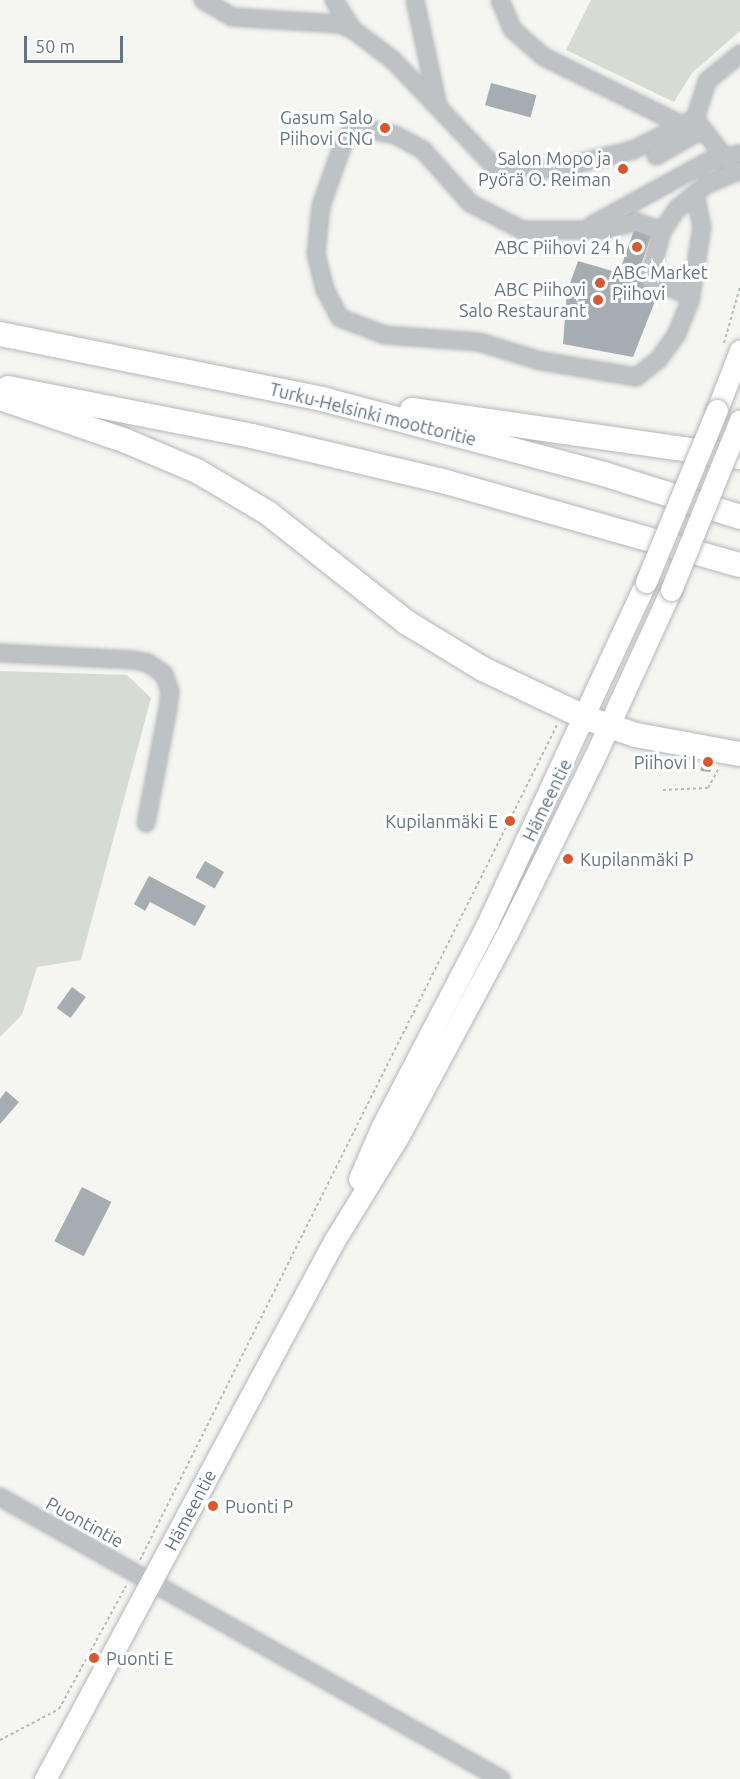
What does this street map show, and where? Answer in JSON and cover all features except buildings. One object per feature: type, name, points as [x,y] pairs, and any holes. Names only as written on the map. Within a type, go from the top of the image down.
[{"type":"highway","name":"Turku-Helsinki moottoritie","points":[[0,334],[326,400],[604,474],[740,517]]},
{"type":"highway","points":[[0,386],[252,436],[423,477],[740,565]]},
{"type":"highway","points":[[0,398],[126,441],[197,471],[304,538],[425,635],[483,669],[609,726],[729,759]]},
{"type":"highway","points":[[326,400],[740,457]]},
{"type":"main road","name":"Hämeentie","points":[[334,1241],[382,1126],[488,922],[575,712],[646,582],[740,350]]},
{"type":"main road","name":"Hämeentie","points":[[45,1779],[143,1576],[334,1241],[398,1137],[485,974],[609,726],[670,590],[740,420]]},
{"type":"street","points":[[203,0],[232,17],[352,29]]},
{"type":"street","points":[[333,0],[352,29],[393,60],[495,167],[525,173],[633,150],[692,124]]},
{"type":"street","points":[[415,0],[438,106]]},
{"type":"street","points":[[500,0],[513,30],[544,57],[692,124],[733,155],[737,172],[695,194],[677,209],[662,231],[649,279],[691,297]]},
{"type":"street","points":[[656,156],[692,124],[707,81],[740,54]]},
{"type":"street","points":[[662,231],[644,223],[577,231],[522,230],[478,208],[423,150],[395,135],[354,127],[343,144],[321,206],[316,253],[324,290],[340,318],[385,335],[479,342],[541,361],[606,375],[636,377],[658,360],[677,334],[691,297],[702,228],[695,194]]},
{"type":"street","points":[[577,231],[733,155]]},
{"type":"street","points":[[644,223],[641,210],[650,195]]},
{"type":"street","points":[[0,653],[134,660],[148,663],[164,674],[170,691],[168,708],[146,823]]},
{"type":"street","name":"Puontintie","points":[[0,1497],[501,1779]]},
{"type":"path","points":[[0,1740],[43,1721],[59,1709],[143,1576],[445,954],[575,712]]},
{"type":"path","points":[[663,790],[708,788],[729,759]]},
{"type":"shaded area","points":[[591,0],[740,0],[740,31],[692,73],[674,102],[566,50]]},
{"type":"shaded area","points":[[0,671],[127,675],[151,698],[81,960],[37,967],[22,1015],[0,1037]]},
{"type":"place","name":"Gasum Salo Piihovi CNG","points":[[385,128]]},
{"type":"place","name":"Salon Mopo ja Pyörä O. Reiman","points":[[623,169]]},
{"type":"place","name":"ABC Piihovi 24 h","points":[[637,247]]},
{"type":"place","name":"ABC Market Piihovi","points":[[600,283]]},
{"type":"place","name":"ABC Piihovi Salo Restaurant","points":[[598,300]]},
{"type":"place","name":"Piihovi I","points":[[708,762]]},
{"type":"place","name":"Kupilanmäki E","points":[[510,821]]},
{"type":"place","name":"Kupilanmäki P","points":[[568,859]]},
{"type":"place","name":"Puonti P","points":[[213,1506]]},
{"type":"place","name":"Puonti E","points":[[94,1658]]}]
